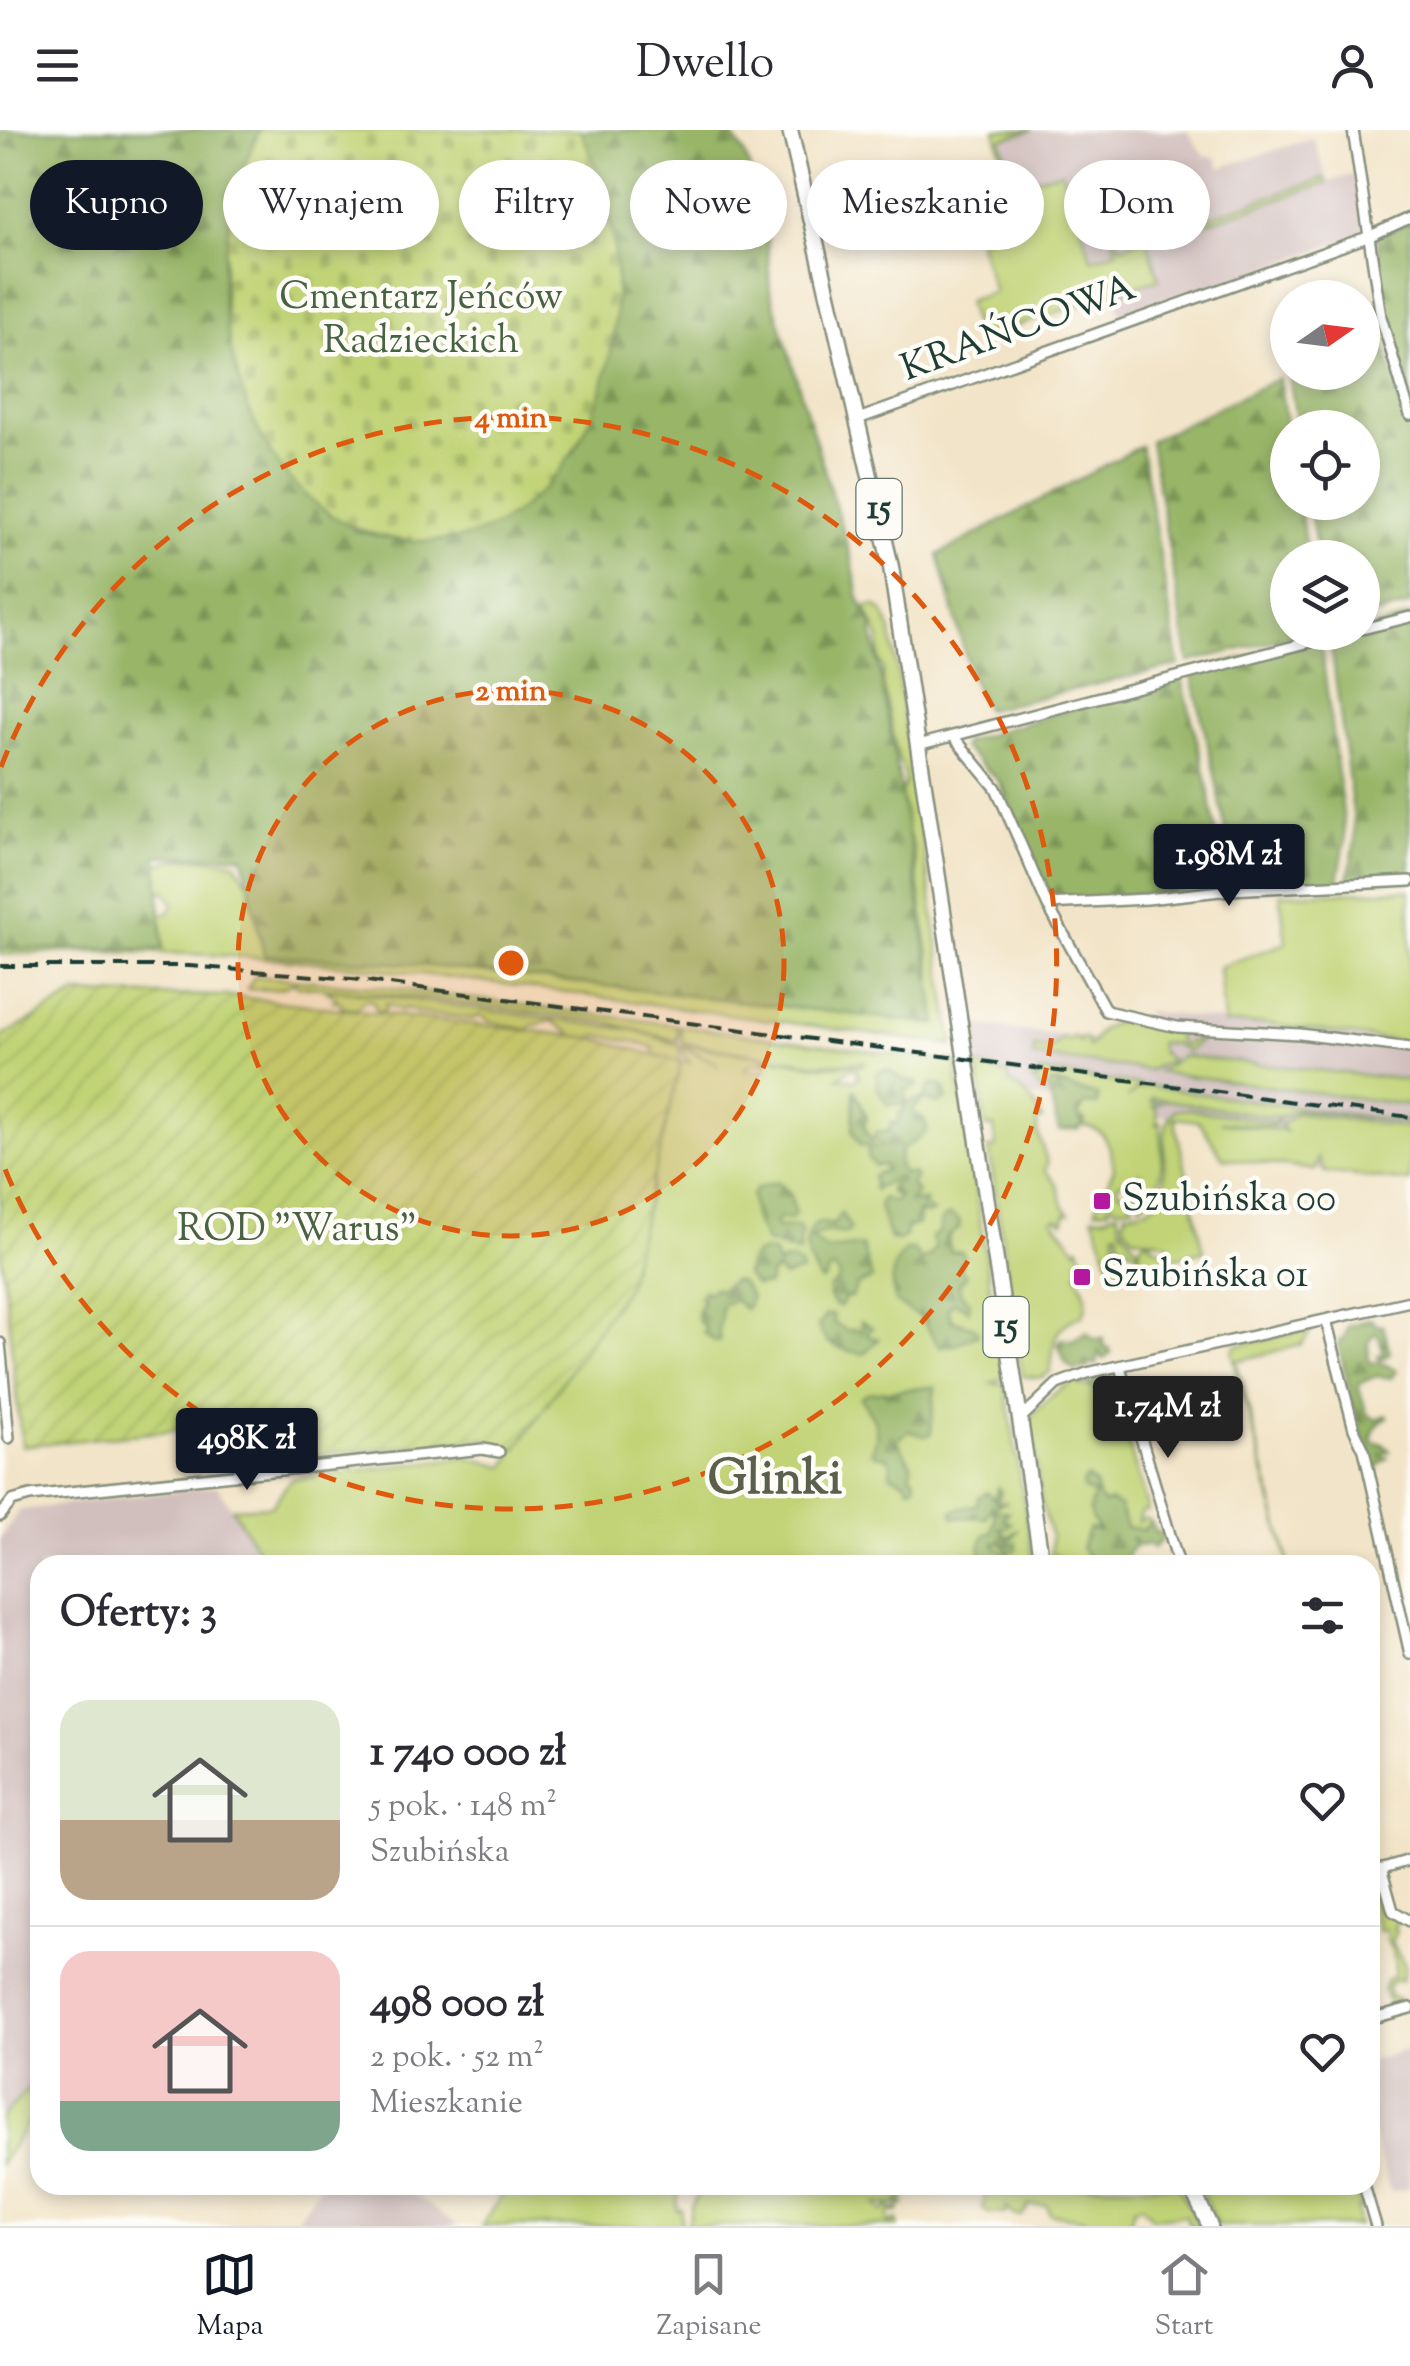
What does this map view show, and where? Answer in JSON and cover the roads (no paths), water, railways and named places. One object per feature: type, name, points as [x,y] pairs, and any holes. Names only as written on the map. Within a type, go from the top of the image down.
[{"type":"main road","name":"15","points":[[790,130],[896,600],[1040,1555]]},
{"type":"main road","points":[[1195,2195],[1210,2226]]},
{"type":"street","points":[[1353,130],[1382,316],[1410,415]]},
{"type":"street","name":"KRAŃCOWA","points":[[858,419],[1370,236],[1410,218]]},
{"type":"street","points":[[1380,624],[1410,617]]},
{"type":"street","points":[[918,745],[1280,650]]},
{"type":"street","points":[[953,736],[996,788],[1048,904],[1106,1011],[1177,1027],[1300,1034],[1410,1048]]},
{"type":"street","points":[[1048,904],[1410,881]]},
{"type":"street","points":[[1020,1419],[1057,1384],[1087,1373],[1410,1301]]},
{"type":"street","points":[[1326,1320],[1354,1429],[1364,1450],[1410,1654]]},
{"type":"street","points":[[0,1343],[9,1438]]},
{"type":"street","points":[[1120,1367],[1176,1555]]},
{"type":"street","points":[[0,1516],[12,1501],[30,1496],[482,1449],[499,1452]]},
{"type":"street","points":[[1380,1869],[1410,1860]]},
{"type":"street","points":[[1380,1881],[1393,1911],[1410,1921]]},
{"type":"street","points":[[1380,2016],[1410,2008]]},
{"type":"street","points":[[1367,2195],[1376,2226]]},
{"type":"railway","points":[[0,966],[189,966],[352,979],[1410,1117]]},
{"type":"place","name":"Szubińska 00","points":[[1102,1201]]},
{"type":"place","name":"Szubińska 01","points":[[1082,1277]]},
{"type":"district","name":"Glinki","points":[[775,1481]]},
{"type":"park label","name":"Cmentarz Jeńców Radzieckich","points":[[421,320]]},
{"type":"park label","name":"ROD \"Warus\"","points":[[297,1231]]}]
